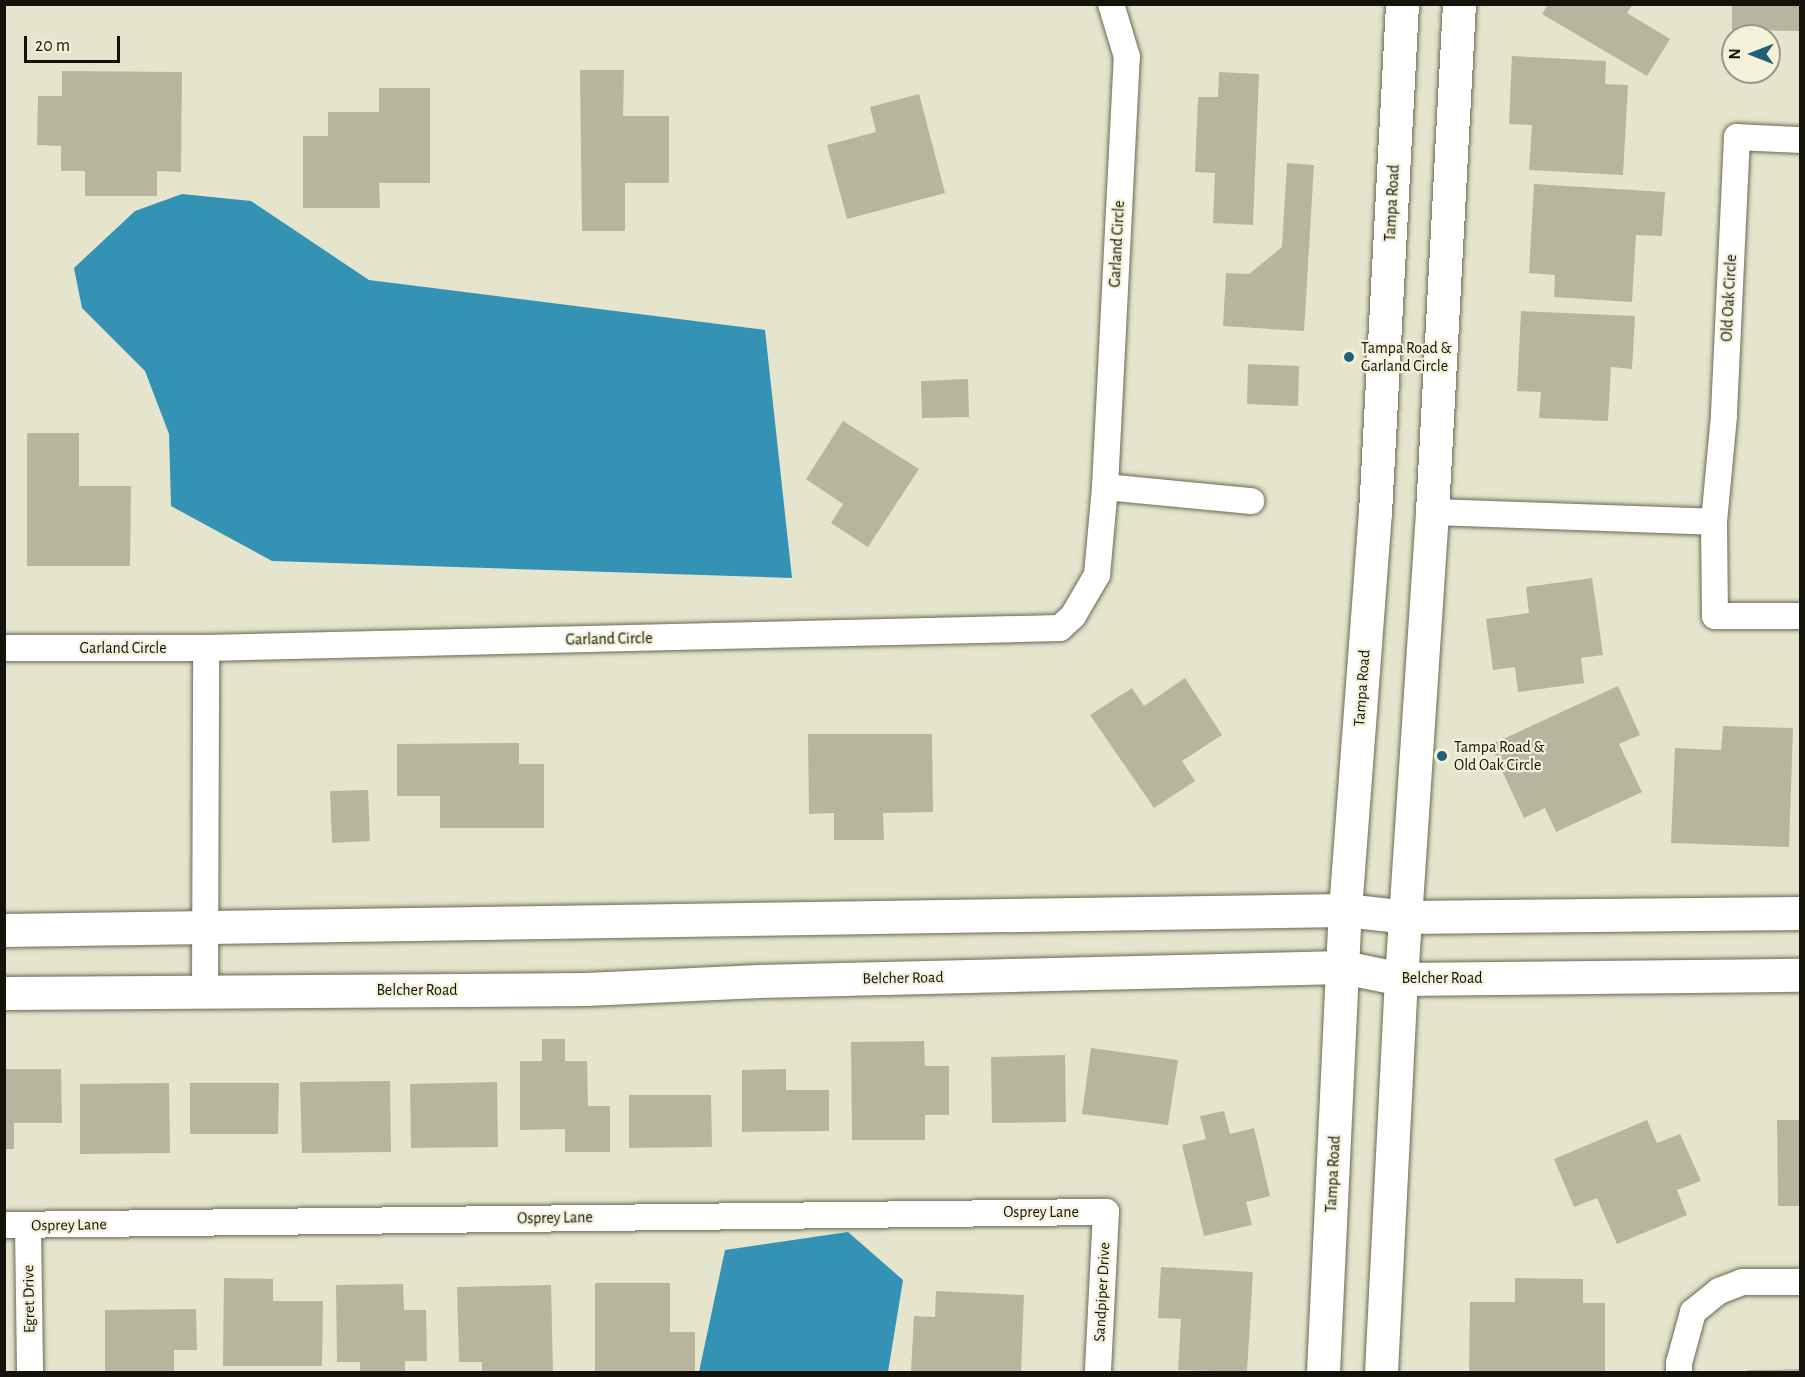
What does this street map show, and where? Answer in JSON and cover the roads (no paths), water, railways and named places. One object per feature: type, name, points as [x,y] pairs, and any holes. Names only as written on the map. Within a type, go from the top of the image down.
[{"type":"main road","name":"Tampa Road","points":[[1323,1372],[1345,910],[1376,513],[1402,4]]},
{"type":"main road","points":[[1380,1372],[1401,979],[1407,917],[1432,512],[1460,4]]},
{"type":"main road","points":[[4,930],[1345,910],[1407,917],[1800,913]]},
{"type":"main road","name":"Belcher Road","points":[[4,993],[586,989],[758,981],[1343,967],[1401,979],[1800,975]]},
{"type":"street","name":"Garland Circle","points":[[4,648],[206,648],[1060,628],[1073,616],[1097,575],[1105,487],[1127,57],[1111,4]]},
{"type":"street","name":"Old Oak Circle","points":[[1800,140],[1737,137],[1724,416],[1714,522],[1715,616],[1800,616]]},
{"type":"street","points":[[1105,487],[1251,501]]},
{"type":"street","points":[[1432,512],[1714,522]]},
{"type":"street","points":[[205,991],[206,648]]},
{"type":"street","name":"Osprey Lane","points":[[16,1225],[1106,1212]]},
{"type":"street","name":"Sandpiper Drive","points":[[1098,1372],[1106,1212]]},
{"type":"street","name":"Egret Drive","points":[[16,1225],[30,1372]]},
{"type":"street","points":[[1679,1372],[1679,1363],[1693,1312],[1719,1292],[1742,1282],[1800,1282]]},
{"type":"water","points":[[182,194],[251,201],[369,280],[765,330],[792,578],[272,561],[171,506],[169,434],[145,371],[82,308],[74,268],[135,211]]},
{"type":"water","points":[[848,1232],[903,1280],[888,1372],[699,1372],[725,1250]]},
{"type":"place","name":"Tampa Road & Garland Circle","points":[[1349,357]]},
{"type":"place","name":"Tampa Road & Old Oak Circle","points":[[1442,756]]}]
